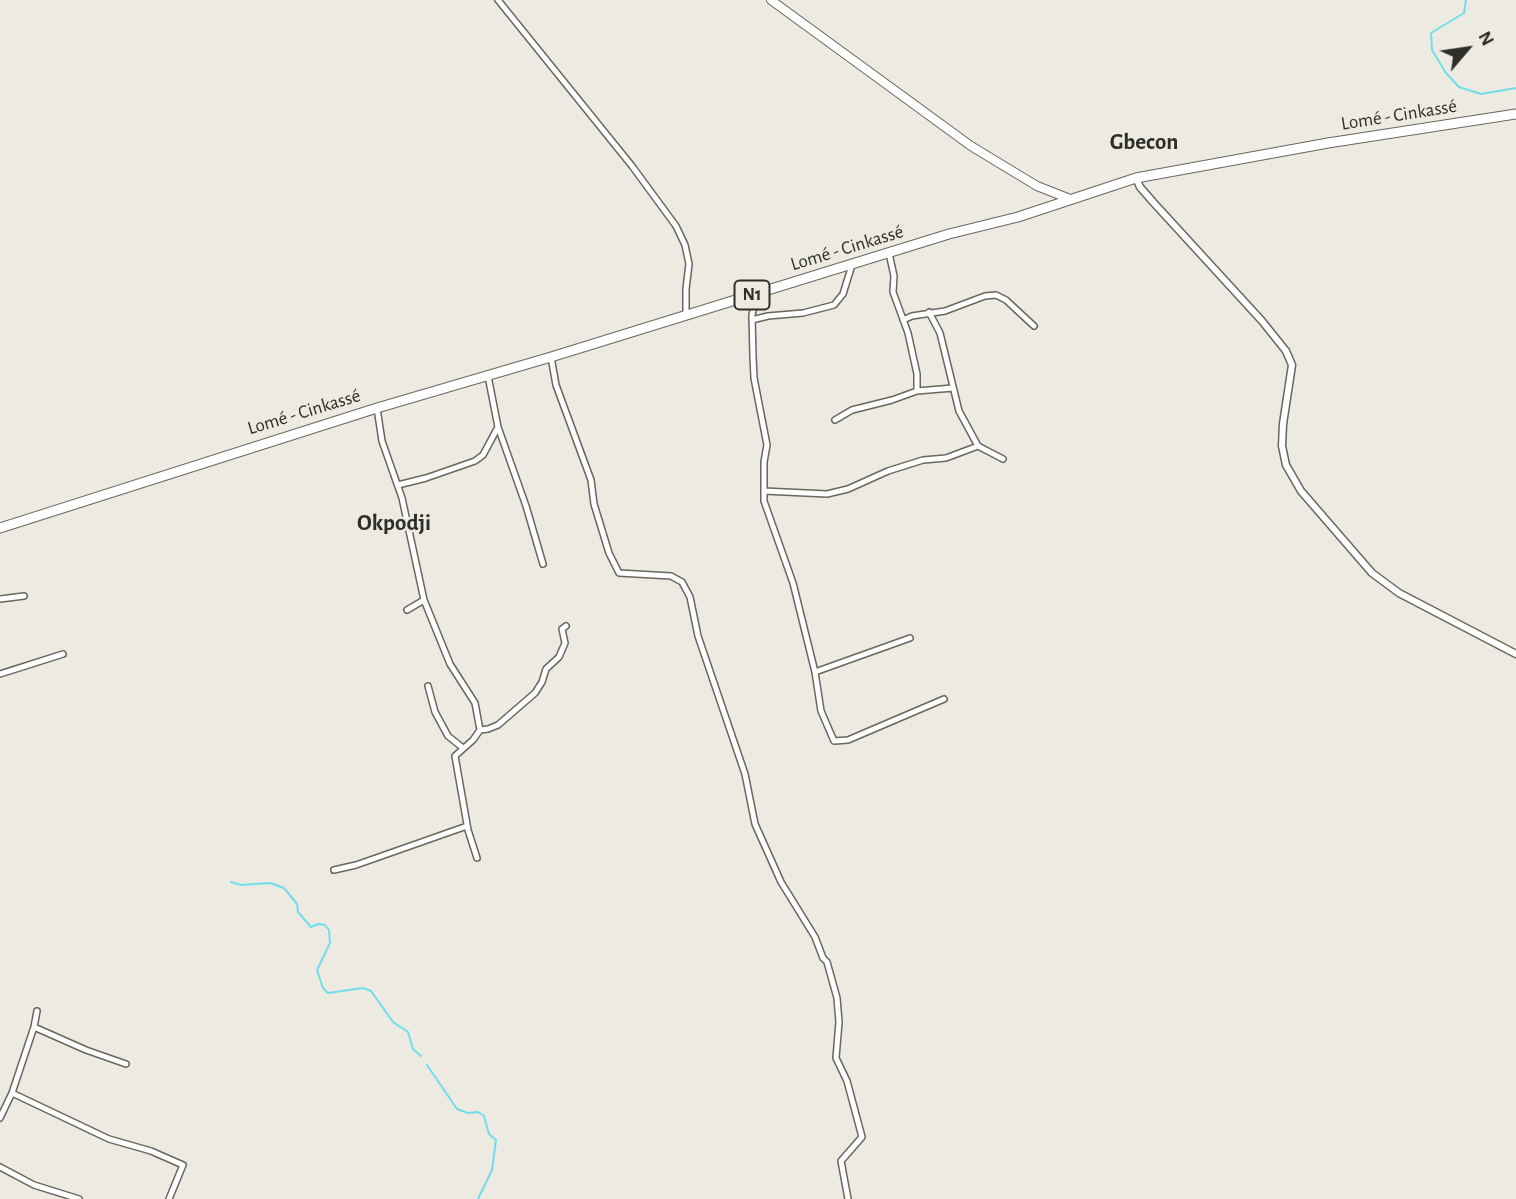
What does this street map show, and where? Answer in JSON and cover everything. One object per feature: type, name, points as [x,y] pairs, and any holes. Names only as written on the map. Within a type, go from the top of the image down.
[{"type":"highway","name":"Lomé - Cinkassé","points":[[0,528],[377,408],[949,234],[1018,217],[1136,178],[1328,143],[1516,114]]},
{"type":"main road","points":[[771,0],[971,145],[1037,186],[1070,199]]},
{"type":"street","points":[[498,0],[626,158],[676,226],[685,245],[689,264],[686,316]]},
{"type":"street","points":[[1136,178],[1153,202],[1286,351],[1292,365],[1282,446],[1286,465],[1301,491],[1380,579],[1399,593],[1516,654]]},
{"type":"street","points":[[889,253],[894,275],[893,292],[917,374],[917,391]]},
{"type":"street","points":[[752,320],[792,315],[834,305],[843,294],[852,265]]},
{"type":"street","points":[[757,294],[752,320],[754,378],[767,445],[764,500],[793,583],[816,672],[821,711],[834,741],[848,740],[944,699]]},
{"type":"street","points":[[902,320],[929,312],[945,311],[985,296],[996,295],[1006,300],[1034,326]]},
{"type":"street","points":[[929,312],[940,333],[959,411],[978,446],[1003,459]]},
{"type":"street","points":[[551,357],[556,385],[587,467],[594,504],[612,561],[619,573],[671,576],[682,582],[690,597],[698,636],[745,774],[755,824],[781,882],[827,962],[837,998],[839,1022],[836,1058],[847,1081],[862,1137],[841,1161],[848,1199]]},
{"type":"street","points":[[488,376],[498,427],[543,564]]},
{"type":"street","points":[[835,420],[852,410],[917,391],[953,388]]},
{"type":"street","points":[[377,408],[383,442],[398,485],[413,545],[414,561],[424,600],[450,664],[475,703],[480,730]]},
{"type":"street","points":[[398,485],[434,476],[475,461],[483,455],[498,427]]},
{"type":"street","points":[[764,491],[827,494],[848,489],[888,471],[923,460],[946,458],[978,446]]},
{"type":"street","points":[[0,599],[24,596]]},
{"type":"street","points":[[407,611],[424,600]]},
{"type":"street","points":[[477,858],[467,825],[455,756],[480,730],[498,725],[535,693],[546,669],[559,657],[565,643],[562,629],[566,626]]},
{"type":"street","points":[[816,672],[910,638]]},
{"type":"street","points":[[0,674],[63,654]]},
{"type":"street","points":[[428,686],[435,712],[448,736],[463,748]]},
{"type":"street","points":[[334,870],[356,865],[467,825]]},
{"type":"street","points":[[0,1118],[12,1093],[37,1011]]},
{"type":"street","points":[[34,1027],[126,1065]]},
{"type":"street","points":[[12,1093],[109,1139],[183,1165],[169,1199]]},
{"type":"street","points":[[0,1167],[34,1185],[79,1199]]},
{"type":"waterway","points":[[1466,0],[1464,13],[1431,33],[1432,50],[1446,73],[1459,87],[1481,94],[1516,88]]},
{"type":"waterway","points":[[231,882],[241,885],[270,883],[284,888],[297,904],[298,912],[311,927],[325,925],[329,930],[330,943],[317,970],[323,988],[328,993],[363,988],[371,991],[393,1022],[408,1032],[413,1049],[421,1056]]},
{"type":"waterway","points":[[427,1065],[457,1109],[468,1113],[478,1112],[484,1116],[489,1134],[496,1140],[492,1170],[478,1199]]},
{"type":"district","name":"Gbecon","points":[[1144,142]]},
{"type":"district","name":"Okpodji","points":[[394,523]]}]
